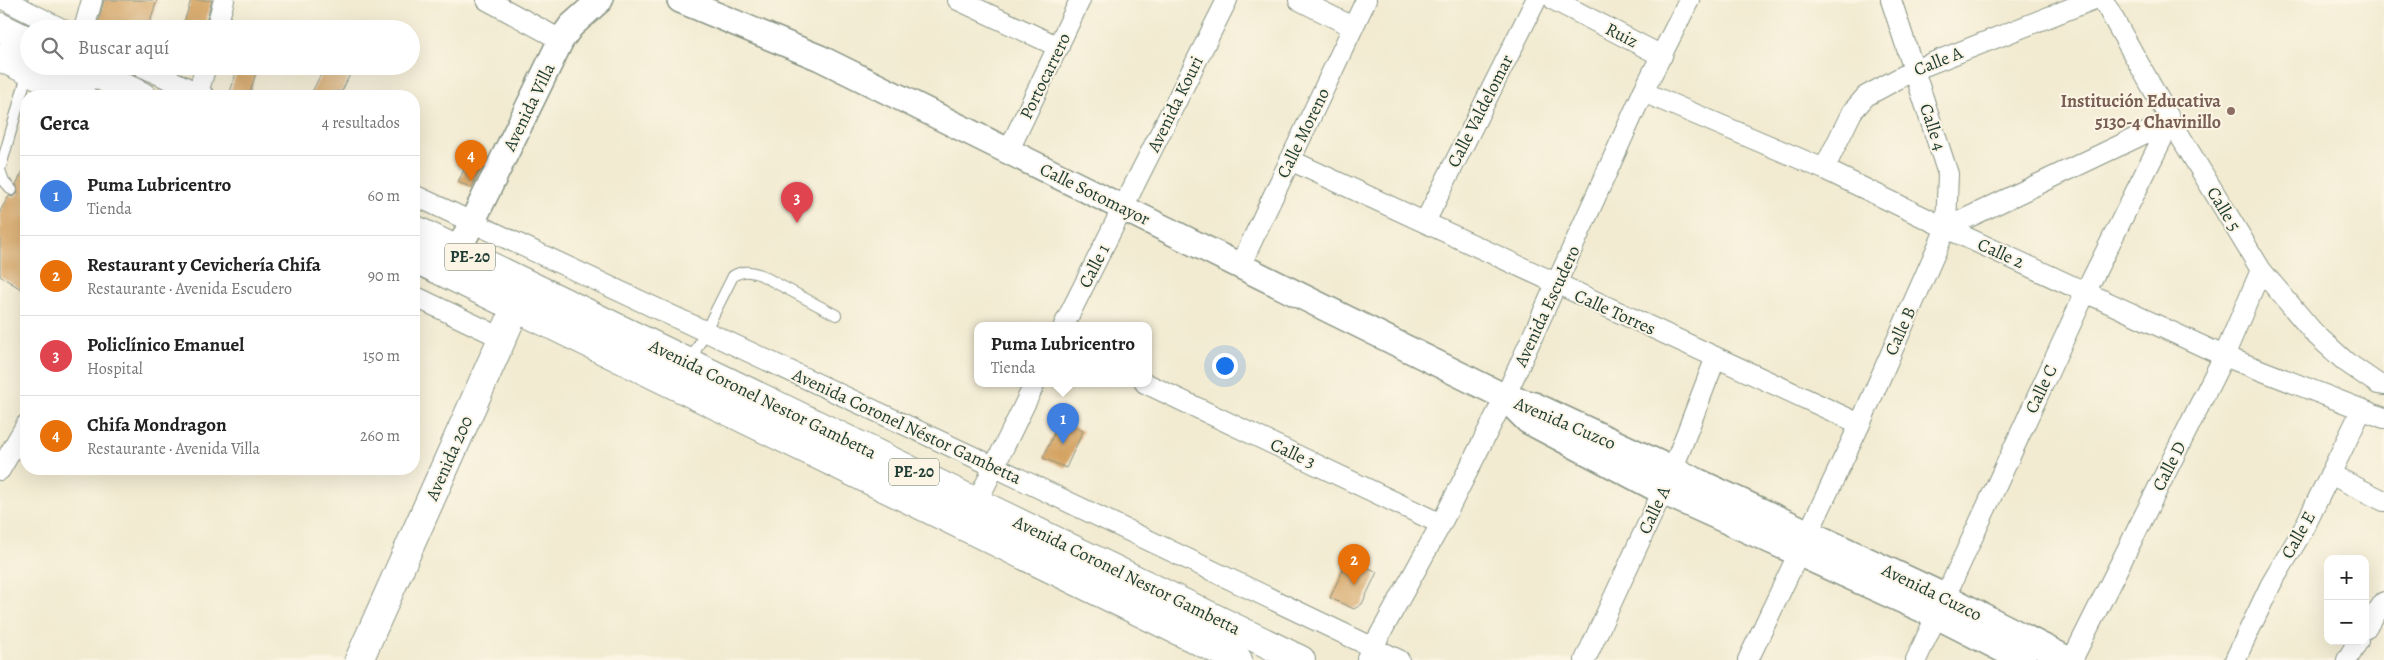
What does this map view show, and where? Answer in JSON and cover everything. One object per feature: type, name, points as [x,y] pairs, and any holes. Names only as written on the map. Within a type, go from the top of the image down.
[{"type":"main road","points":[[2,13],[20,32]]},
{"type":"main road","points":[[0,56],[20,66]]},
{"type":"main road","points":[[38,75],[70,90]]},
{"type":"main road","points":[[99,75],[130,90]]},
{"type":"main road","name":"Avenida Coronel Nestor Gambetta","points":[[420,232],[458,251],[521,296],[1238,660]]},
{"type":"main road","name":"Avenida Coronel Nestor Gambetta","points":[[420,260],[521,296],[689,363],[1301,660]]},
{"type":"main road","name":"Avenida 200","points":[[359,660],[521,296]]},
{"type":"street","points":[[86,20],[92,0]]},
{"type":"street","points":[[218,20],[224,0]]},
{"type":"street","points":[[487,0],[562,40]]},
{"type":"street","name":"Avenida Villa","points":[[458,251],[562,40],[571,26],[600,0]]},
{"type":"street","name":"Calle Sotomayor","points":[[680,0],[820,58],[1505,397]]},
{"type":"street","points":[[958,0],[1059,48]]},
{"type":"street","name":"Portocarrero","points":[[1008,152],[1059,48],[1080,0]]},
{"type":"street","name":"Avenida Kouri","points":[[1124,207],[1227,0]]},
{"type":"street","points":[[1299,0],[1354,27]]},
{"type":"street","name":"Calle Moreno","points":[[1240,266],[1366,0]]},
{"type":"street","name":"Calle Valdelomar","points":[[1425,222],[1536,0]]},
{"type":"street","name":"Ruiz","points":[[1554,0],[1662,56]]},
{"type":"street","name":"Avenida Escudero","points":[[1369,654],[1441,524],[1505,397],[1643,92],[1688,0]]},
{"type":"street","name":"Calle 4","points":[[1891,0],[1948,174],[1946,228]]},
{"type":"street","name":"Calle A","points":[[1824,169],[1852,112],[1866,96],[1914,70],[2092,0]]},
{"type":"street","name":"Calle 5","points":[[2103,0],[2171,121],[2261,270],[2327,345],[2346,362],[2378,384],[2384,385]]},
{"type":"street","points":[[2,13],[28,20]]},
{"type":"street","points":[[159,75],[190,90]]},
{"type":"street","points":[[202,90],[204,75]]},
{"type":"street","name":"Calle 2","points":[[1643,92],[1824,169],[1946,228],[2224,356],[2384,418]]},
{"type":"street","points":[[1946,228],[2171,121]]},
{"type":"street","name":"Calle C","points":[[1916,660],[2086,292],[2171,121]]},
{"type":"street","name":"Calle Torres","points":[[1290,160],[1860,424]]},
{"type":"street","name":"Avenida Coronel Néstor Gambetta","points":[[420,198],[703,332],[993,466],[1369,654],[1399,660]]},
{"type":"street","name":"Calle 1","points":[[1066,322],[1124,207]]},
{"type":"street","name":"Calle B","points":[[1748,660],[1860,424],[1946,228]]},
{"type":"street","name":"Avenida 200","points":[[521,296],[539,255]]},
{"type":"street","name":"Calle D","points":[[2070,660],[2224,356],[2261,270]]},
{"type":"street","points":[[420,299],[502,338]]},
{"type":"street","name":"Calle A","points":[[1586,660],[1667,482],[1716,358]]},
{"type":"street","name":"Calle 3","points":[[1152,386],[1441,524]]},
{"type":"street","points":[[977,502],[1033,387]]},
{"type":"street","name":"Avenida Cuzco","points":[[1505,397],[1528,421],[1942,607],[2070,660]]},
{"type":"street","name":"Calle E","points":[[2235,660],[2271,584],[2303,530],[2362,409]]},
{"type":"street","points":[[0,470],[20,435]]},
{"type":"street","points":[[2330,474],[2384,500]]},
{"type":"street","points":[[2369,623],[2384,602]]},
{"type":"street","name":"Avenida Cuzco","points":[[1942,607],[2022,660]]},
{"type":"street","points":[[2347,660],[2356,645]]},
{"type":"lane","points":[[22,90],[27,75]]},
{"type":"lane","points":[[12,190],[4,181],[0,170],[20,99]]},
{"type":"lane","points":[[689,363],[733,276],[740,272],[749,271],[761,275],[836,315]]},
{"type":"building","points":[[104,0],[157,0],[151,20],[99,20]]},
{"type":"building","points":[[191,0],[212,0],[206,20],[185,20]]},
{"type":"building","points":[[235,75],[255,75],[251,90],[231,90]]},
{"type":"building","points":[[320,75],[350,75],[342,90],[313,90]]},
{"type":"building","points":[[470,157],[483,163],[472,188],[458,182]]},
{"type":"building","points":[[20,177],[20,288],[0,276],[0,211],[9,196],[14,197],[18,193],[16,184]]},
{"type":"building","points":[[1060,420],[1083,431],[1066,468],[1043,458]]},
{"type":"building","points":[[1348,558],[1377,572],[1362,604],[1354,609],[1330,598]]},
{"type":"place","name":"Institución Educativa 5130-4 Chavinillo","points":[[2231,111]]},
{"type":"place","name":"Chifa Mondragon","points":[[471,181]]},
{"type":"place","name":"Policlínico Emanuel","points":[[797,223]]},
{"type":"place","name":"Puma Lubricentro","points":[[1063,444]]},
{"type":"place","name":"Restaurant y Cevichería Chifa","points":[[1354,585]]}]
